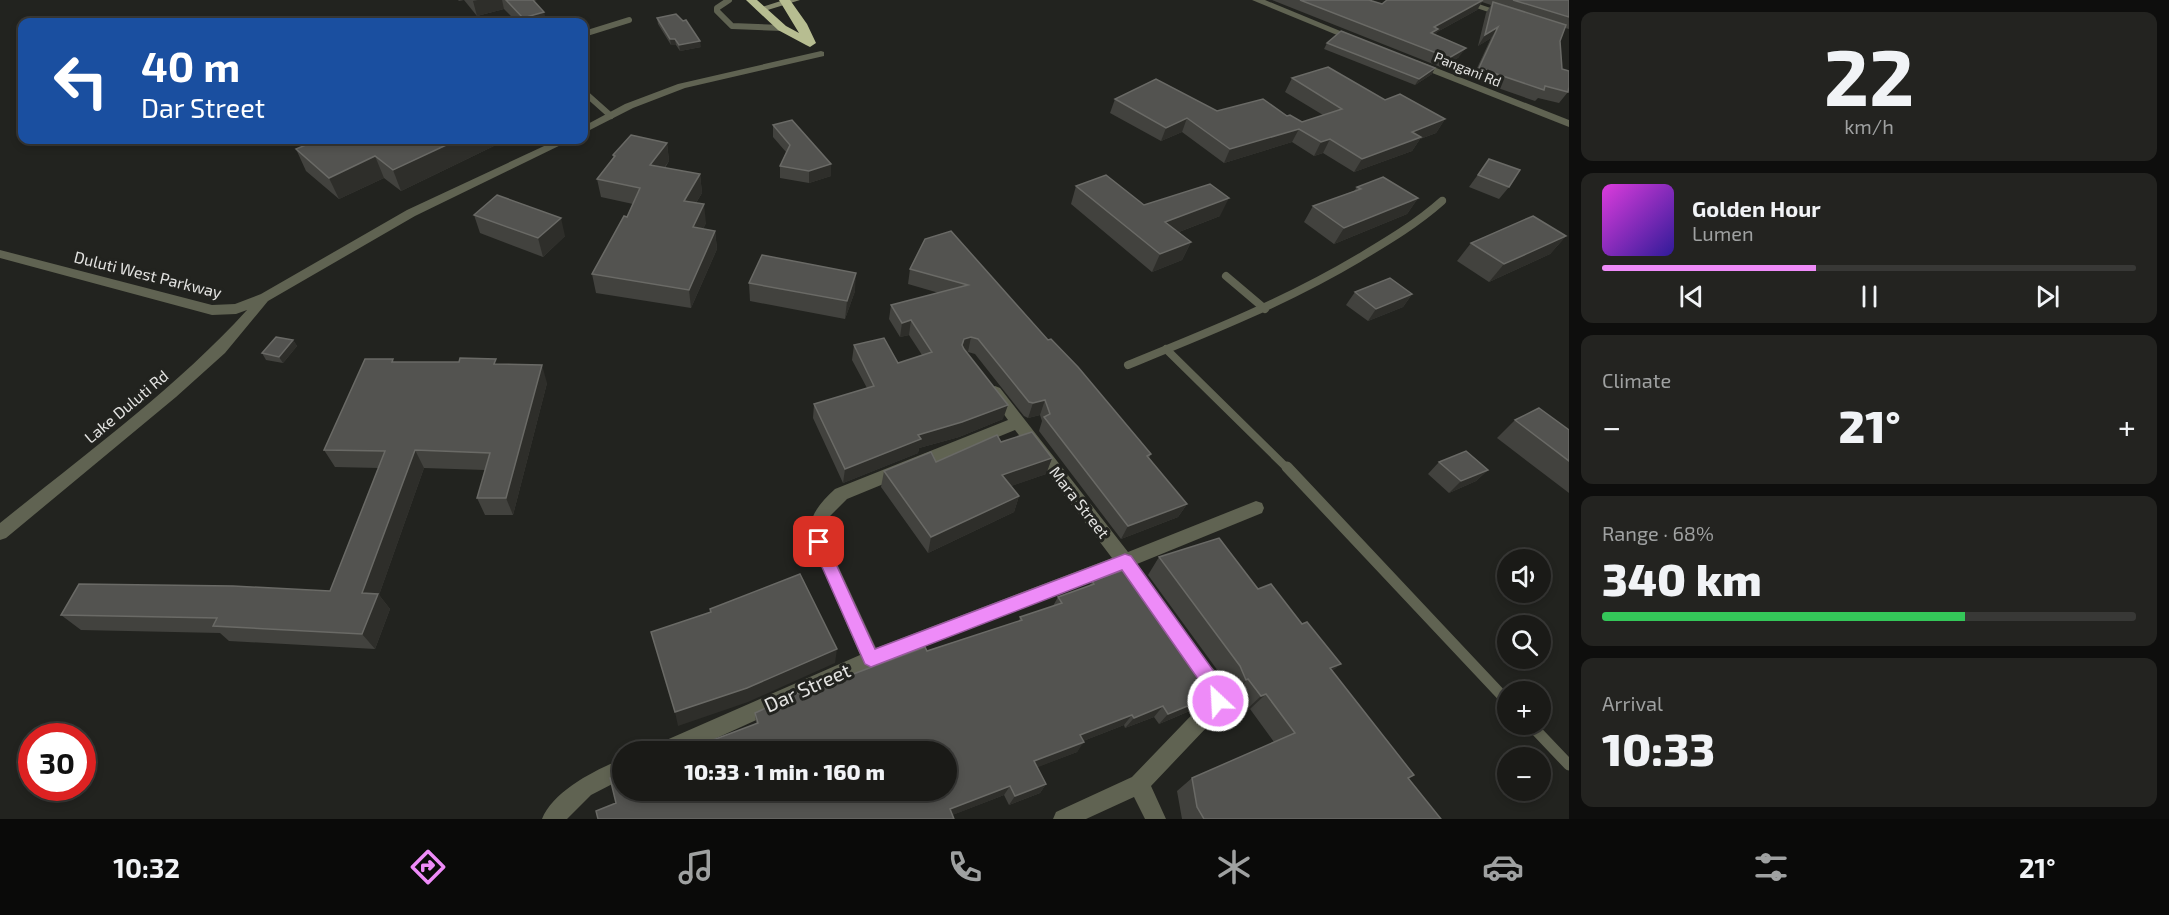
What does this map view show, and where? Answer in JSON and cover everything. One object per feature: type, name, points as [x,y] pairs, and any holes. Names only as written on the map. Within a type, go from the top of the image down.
[{"type":"highway","points":[[751,0],[782,28],[810,43],[789,1]]},
{"type":"street","points":[[1257,0],[1367,44]]},
{"type":"street","points":[[1458,0],[1514,18]]},
{"type":"street","points":[[761,9],[789,1]]},
{"type":"street","points":[[588,128],[655,95],[682,86],[821,54]]},
{"type":"street","name":"Pangani Rd","points":[[1400,57],[1569,124]]},
{"type":"street","name":"Duluti West Parkway","points":[[0,254],[212,310],[236,309],[285,287],[411,213],[557,144]]},
{"type":"street","name":"Lake Duluti Rd","points":[[0,533],[171,393],[220,349],[266,297]]},
{"type":"street","name":"Mara Street","points":[[982,377],[1138,580]]},
{"type":"street","points":[[871,659],[819,542],[816,527],[820,514],[841,494],[1018,422]]},
{"type":"street","name":"Dar Street","points":[[687,741],[871,659],[1256,508]]},
{"type":"street","points":[[1063,819],[1139,784],[1218,701],[1217,690],[1191,653]]},
{"type":"street","points":[[552,819],[584,788],[612,774]]},
{"type":"street","points":[[1139,784],[1156,819]]},
{"type":"lane","points":[[729,0],[717,8],[717,11],[732,26],[782,28]]},
{"type":"lane","points":[[588,33],[629,20]]},
{"type":"lane","points":[[588,96],[611,116]]},
{"type":"lane","points":[[1128,365],[1265,309],[1310,287],[1416,224],[1443,200]]},
{"type":"lane","points":[[1226,276],[1265,309]]},
{"type":"lane","points":[[1166,349],[1277,457],[1497,690]]},
{"type":"lane","points":[[1540,735],[1569,765]]},
{"type":"building","points":[[506,0],[533,0],[544,12],[523,18]]},
{"type":"building","points":[[1300,0],[1369,0],[1382,4],[1387,0],[1483,0],[1434,27],[1438,29],[1431,33],[1466,48],[1449,58]]},
{"type":"building","points":[[1513,0],[1569,0],[1569,17]]},
{"type":"building","points":[[1493,2],[1566,25],[1560,41],[1562,69],[1569,71],[1568,92],[1545,86],[1544,90],[1479,68],[1498,27],[1485,35]]},
{"type":"building","points":[[676,14],[683,21],[686,20],[700,41],[679,45],[675,39],[670,39],[657,18]]},
{"type":"building","points":[[1341,31],[1435,68],[1419,79],[1327,43]]},
{"type":"building","points":[[1328,67],[1385,100],[1400,94],[1445,119],[1412,132],[1421,137],[1362,159],[1330,139],[1321,142],[1299,129],[1230,149],[1187,118],[1166,128],[1115,99],[1156,79],[1217,111],[1263,99],[1287,116],[1290,115],[1302,122],[1342,109],[1292,78]]},
{"type":"building","points":[[792,120],[831,164],[809,171],[780,166],[790,145],[773,125]]},
{"type":"building","points":[[631,135],[667,143],[650,165],[700,174],[684,201],[704,204],[693,227],[715,231],[689,290],[592,274],[624,216],[627,217],[640,188],[597,179],[615,156],[613,155]]},
{"type":"building","points":[[308,144],[448,144],[393,170],[375,156],[329,178],[296,149]]},
{"type":"building","points":[[1489,159],[1520,170],[1509,187],[1478,175]]},
{"type":"building","points":[[1106,175],[1144,205],[1210,184],[1229,198],[1165,222],[1191,242],[1160,254],[1076,186]]},
{"type":"building","points":[[1383,177],[1418,198],[1344,228],[1313,206],[1361,189],[1357,187]]},
{"type":"building","points":[[497,195],[561,218],[538,238],[474,215]]},
{"type":"building","points":[[1533,216],[1566,236],[1504,264],[1471,243]]},
{"type":"building","points":[[951,231],[1048,340],[1051,339],[1078,367],[1151,454],[1147,456],[1187,504],[1128,526],[1044,417],[1050,414],[1045,400],[1029,402],[978,339],[971,337],[964,339],[962,345],[964,349],[1008,405],[918,435],[921,439],[845,469],[814,404],[874,386],[854,345],[884,338],[898,363],[932,352],[911,320],[902,323],[891,305],[968,285],[910,269],[925,239]]},
{"type":"building","points":[[762,255],[856,273],[847,301],[749,283]]},
{"type":"building","points":[[1390,278],[1412,294],[1376,309],[1355,292]]},
{"type":"building","points":[[276,337],[293,340],[279,357],[262,353]]},
{"type":"building","points":[[460,358],[496,359],[494,364],[542,365],[506,498],[477,498],[490,453],[415,450],[362,593],[378,594],[362,634],[213,626],[217,618],[61,615],[79,584],[233,586],[330,591],[385,451],[324,450],[365,359],[393,359],[392,362],[459,362]]},
{"type":"building","points":[[1539,408],[1569,430],[1569,461],[1515,420]]},
{"type":"building","points":[[1032,432],[1052,458],[1002,475],[1019,496],[931,537],[884,471],[931,452],[936,462],[997,435],[1001,442]]},
{"type":"building","points":[[1466,451],[1488,470],[1461,481],[1439,462]]},
{"type":"building","points":[[1219,538],[1258,589],[1271,584],[1302,624],[1307,622],[1341,664],[1330,668],[1414,775],[1408,778],[1441,819],[1204,819],[1197,807],[1192,778],[1295,733],[1266,694],[1261,696],[1248,679],[1246,680],[1240,666],[1159,557]]},
{"type":"building","points":[[1130,568],[1135,569],[1216,685],[1202,700],[1168,714],[1163,706],[1134,718],[1132,715],[1080,735],[1084,742],[1034,761],[1046,784],[1015,796],[1010,786],[950,809],[954,819],[598,819],[596,811],[616,803],[616,801],[957,801],[957,741],[710,741],[758,723],[755,713],[846,671],[848,676],[925,647],[927,651],[1022,620],[1020,617],[1062,603],[1058,597],[1094,584],[1092,581]]},
{"type":"building","points":[[800,574],[837,649],[747,688],[675,712],[651,632],[711,612],[710,609]]},
{"type":"route","points":[[819,542],[871,659],[1125,561],[1217,690],[1218,701]]}]
